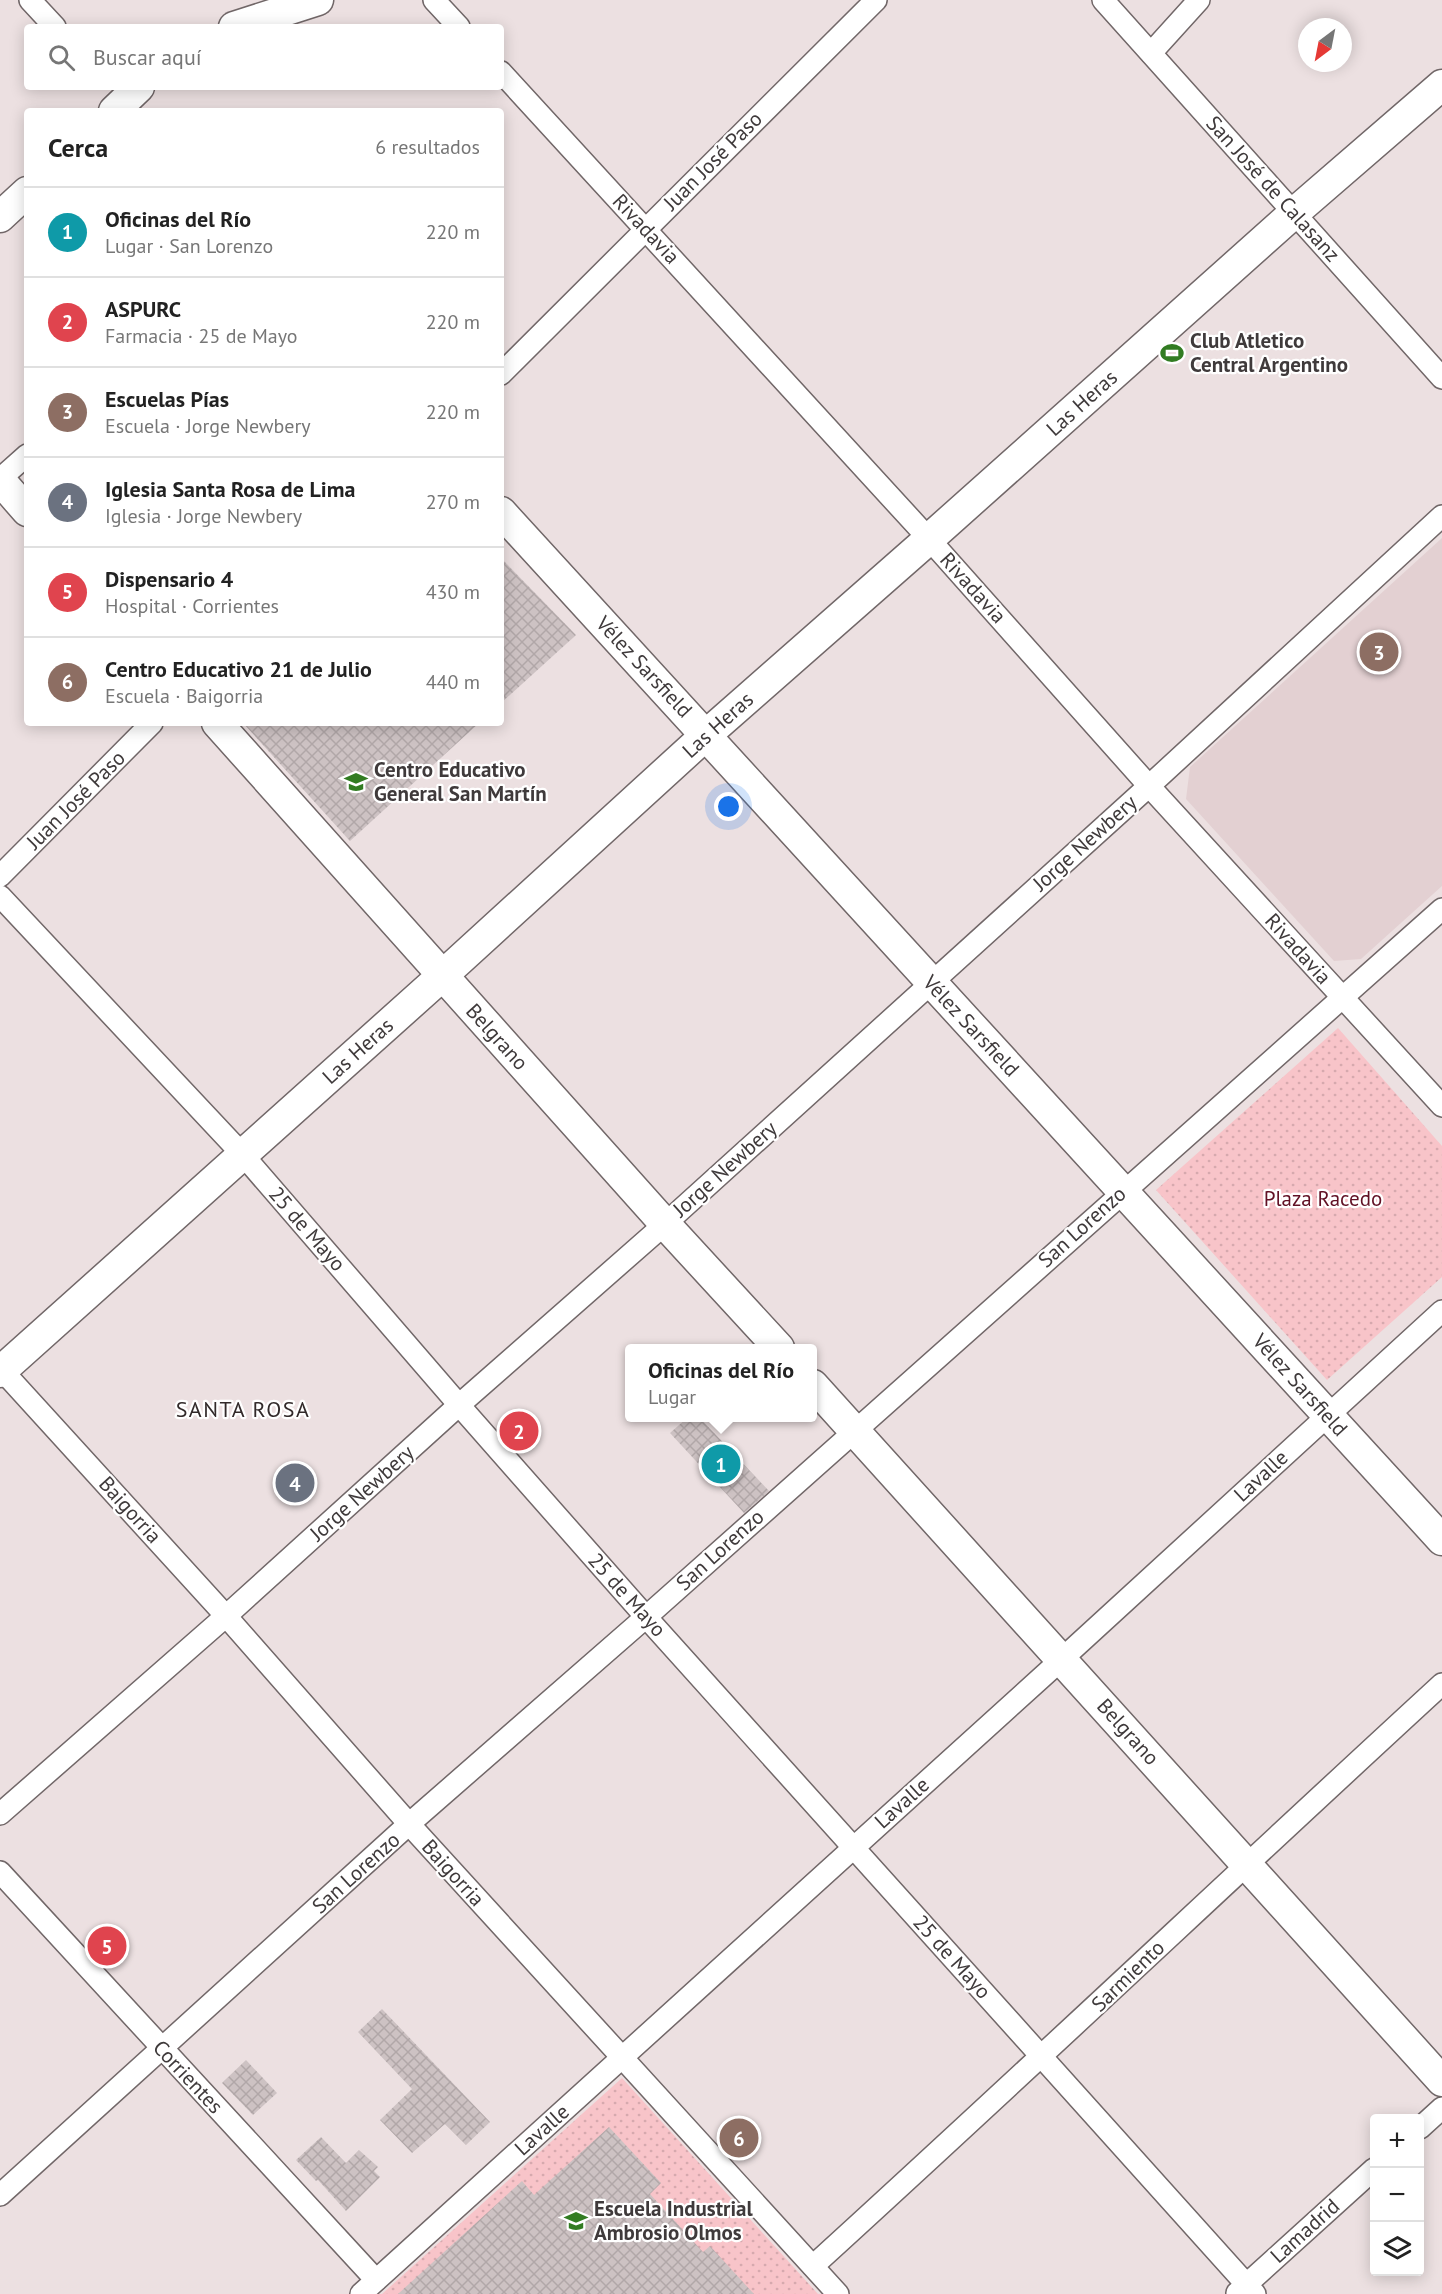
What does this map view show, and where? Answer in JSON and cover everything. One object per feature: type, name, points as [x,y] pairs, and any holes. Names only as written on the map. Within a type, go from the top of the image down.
[{"type":"main road","points":[[243,24],[318,0]]},
{"type":"main road","name":"Las Heras","points":[[1,1370],[442,976],[706,735],[1294,213],[1442,85]]},
{"type":"main road","points":[[0,217],[24,195]]},
{"type":"main road","points":[[0,480],[24,508]]},
{"type":"main road","name":"Vélez Sarsfield","points":[[504,515],[1442,1540]]},
{"type":"main road","name":"Belgrano","points":[[220,726],[442,976],[775,1344]]},
{"type":"main road","name":"Belgrano","points":[[817,1389],[1442,2081]]},
{"type":"street","points":[[30,0],[52,24]]},
{"type":"street","points":[[434,0],[456,24]]},
{"type":"street","name":"Juan José Paso","points":[[504,371],[876,0]]},
{"type":"street","name":"San José de Calasanz","points":[[1103,0],[1442,378]]},
{"type":"street","points":[[1151,53],[1199,0]]},
{"type":"street","name":"Rivadavia","points":[[504,75],[929,539],[1149,786],[1442,1106]]},
{"type":"street","points":[[0,480],[24,458]]},
{"type":"street","name":"Jorge Newbery","points":[[0,1814],[226,1616],[459,1405],[665,1224],[1149,786],[1442,516]]},
{"type":"street","name":"Juan José Paso","points":[[0,876],[149,726]]},
{"type":"street","name":"25 de Mayo","points":[[0,896],[243,1155],[459,1405],[1042,2058],[1245,2291]]},
{"type":"street","name":"San Lorenzo","points":[[0,2195],[409,1824],[646,1617],[1442,909]]},
{"type":"street","name":"Lavalle","points":[[368,2287],[1062,1659],[1442,1311]]},
{"type":"street","name":"Baigorria","points":[[1,1370],[226,1616],[409,1824],[838,2294]]},
{"type":"street","name":"Sarmiento","points":[[813,2266],[1042,2058],[1246,1863],[1442,1684]]},
{"type":"street","name":"Corrientes","points":[[0,1872],[163,2049],[368,2287]]},
{"type":"street","points":[[1424,2124],[1442,2108]]},
{"type":"street","name":"Lamadrid","points":[[1245,2291],[1370,2173]]},
{"type":"shaded area","points":[[1442,538],[1442,886],[1361,959],[1334,961],[1186,799],[1190,767]]},
{"type":"green space","name":"Plaza Racedo","points":[[1338,1028],[1442,1146],[1442,1277],[1327,1380],[1156,1190]]},
{"type":"green space","name":"Escuela Industrial Ambrosio Olmos","points":[[622,2078],[818,2294],[382,2294]]},
{"type":"building","name":"Centro Educativo General San Martín","points":[[504,561],[576,635],[504,700]]},
{"type":"building","name":"Centro Educativo General San Martín","points":[[246,726],[476,726],[350,841]]},
{"type":"building","points":[[682,1422],[704,1422],[769,1491],[744,1513],[670,1433]]},
{"type":"building","points":[[382,2009],[490,2122],[466,2145],[445,2124],[412,2153],[380,2120],[412,2089],[358,2032]]},
{"type":"building","points":[[246,2060],[277,2093],[253,2115],[222,2083]]},
{"type":"building","name":"Escuela Industrial Ambrosio Olmos","points":[[609,2127],[661,2183],[650,2194],[703,2252],[710,2246],[754,2294],[398,2294],[522,2181],[534,2195]]},
{"type":"building","points":[[321,2137],[346,2163],[359,2150],[378,2167],[374,2171],[380,2177],[346,2211],[296,2160]]},
{"type":"place","name":"Club Atletico Central Argentino","points":[[1172,353]]},
{"type":"place","name":"Escuelas Pías","points":[[1379,652]]},
{"type":"place","name":"Centro Educativo General San Martín","points":[[356,782]]},
{"type":"place","name":"ASPURC","points":[[519,1431]]},
{"type":"place","name":"Oficinas del Río","points":[[721,1464]]},
{"type":"place","name":"Iglesia Santa Rosa de Lima","points":[[295,1483]]},
{"type":"place","name":"Dispensario 4","points":[[107,1946]]},
{"type":"place","name":"Centro Educativo 21 de Julio","points":[[739,2138]]},
{"type":"place","name":"Escuela Industrial Ambrosio Olmos","points":[[576,2221]]},
{"type":"district","name":"SANTA ROSA","points":[[243,1409]]}]
